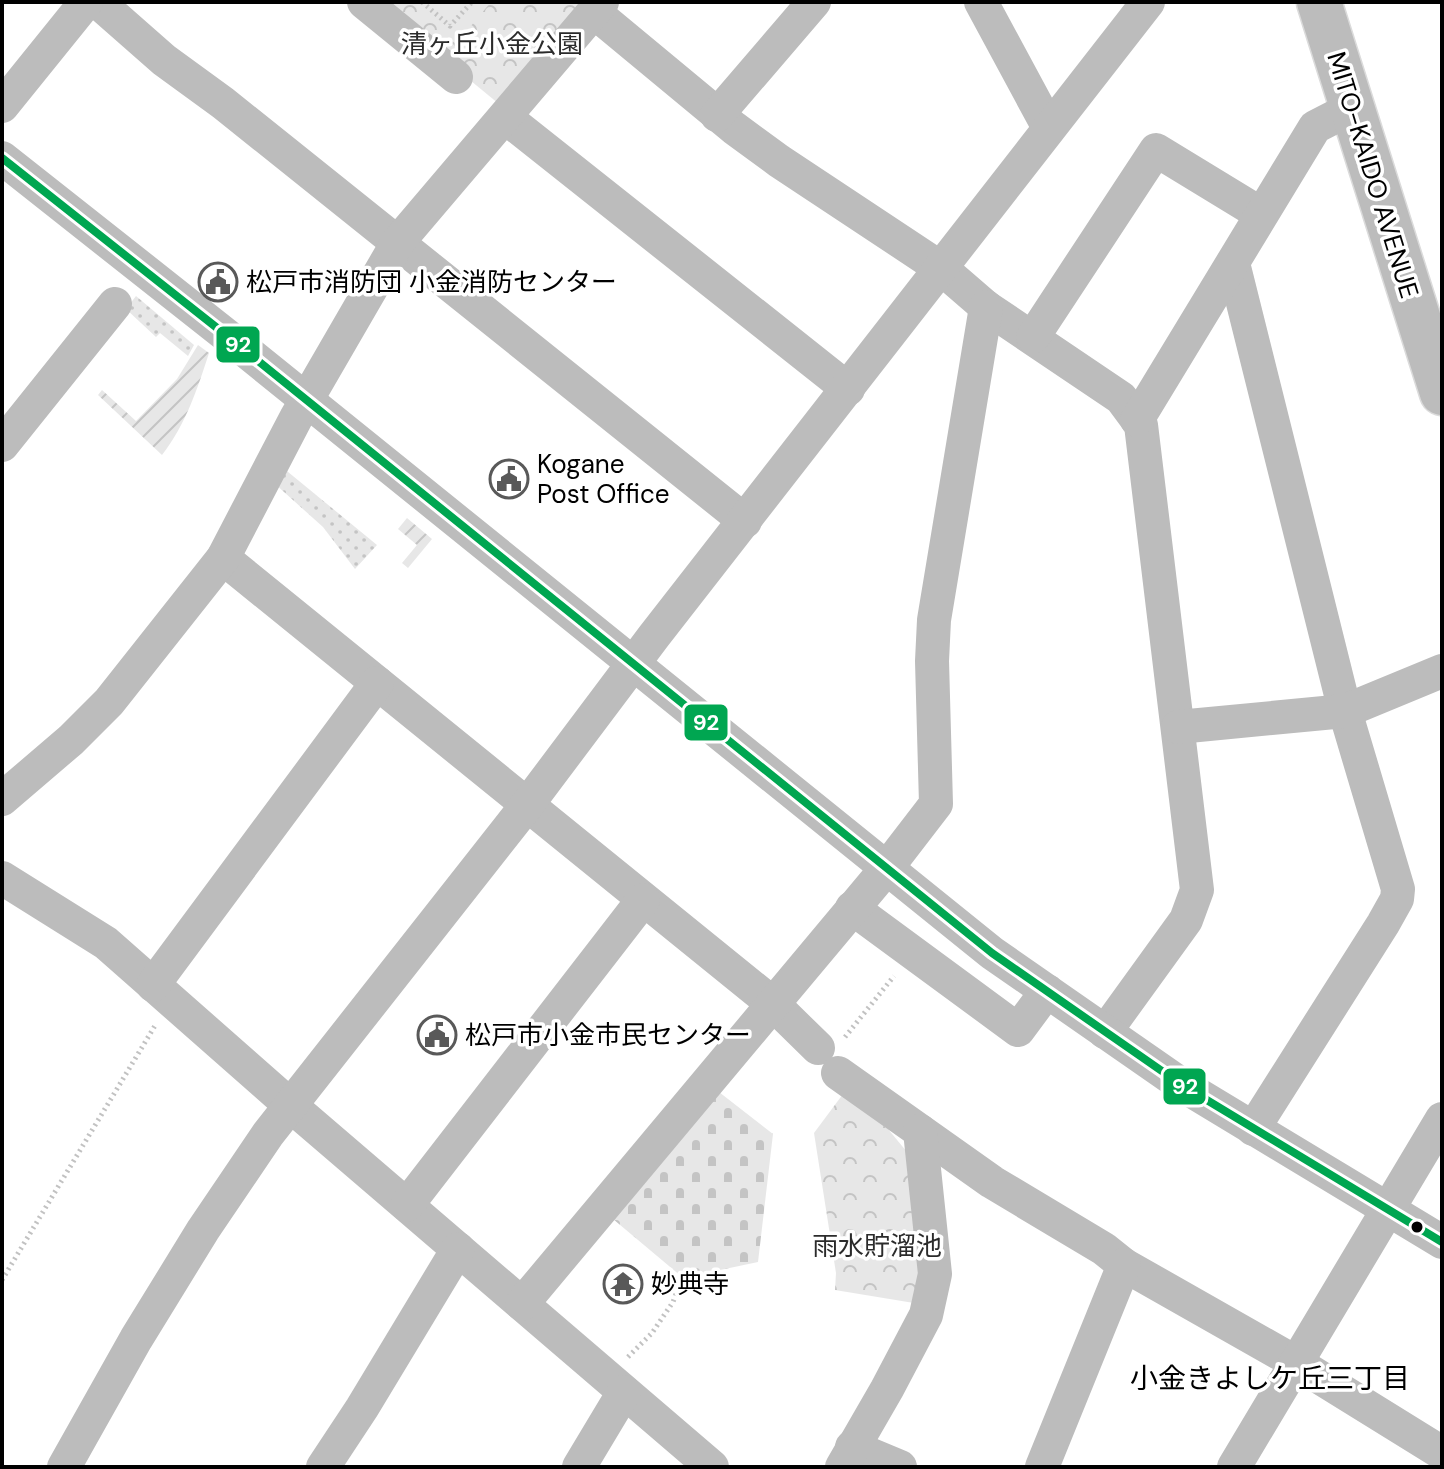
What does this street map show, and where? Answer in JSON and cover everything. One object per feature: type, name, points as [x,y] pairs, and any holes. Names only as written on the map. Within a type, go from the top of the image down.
[{"type":"highway","name":"MITO-KAIDO AVENUE","points":[[1319,2],[1442,393]]},
{"type":"street","points":[[2,106],[86,2]]},
{"type":"street","points":[[98,2],[164,60],[223,103],[745,521]]},
{"type":"street","points":[[364,2],[456,77]]},
{"type":"street","points":[[717,115],[814,2]]},
{"type":"street","points":[[981,2],[1049,128]]},
{"type":"street","points":[[64,1467],[136,1339],[203,1230],[268,1134],[942,269],[1142,5]]},
{"type":"street","points":[[2,799],[71,740],[109,702],[223,558],[306,401],[398,242],[598,7],[717,115],[779,161],[942,269],[986,307],[1121,398],[1141,425],[1197,890],[1186,920],[1105,1032]]},
{"type":"street","points":[[1137,420],[1315,127],[1352,108]]},
{"type":"street","points":[[505,117],[848,389]]},
{"type":"street","points":[[1033,337],[1156,150],[1261,214]]},
{"type":"street","points":[[2,158],[944,915],[1105,1032],[1253,1129],[1442,1242]]},
{"type":"street","points":[[1233,263],[1345,711],[1398,889],[1397,899],[1253,1129]]},
{"type":"street","points":[[2,445],[115,304]]},
{"type":"street","points":[[522,1304],[886,869],[936,804],[932,661],[934,620],[986,307]]},
{"type":"street","points":[[223,558],[772,1003],[920,1131],[992,1182],[1104,1249],[1124,1265],[1295,1362],[1442,1453]]},
{"type":"street","points":[[1178,727],[1345,711],[1442,671]]},
{"type":"street","points":[[162,993],[377,683]]},
{"type":"street","points":[[2,878],[106,943],[712,1467]]},
{"type":"street","points":[[407,1205],[643,900]]},
{"type":"street","points":[[852,908],[1018,1030],[1047,991]]},
{"type":"street","points":[[912,953],[944,915]]},
{"type":"street","points":[[1234,1467],[1442,1119]]},
{"type":"street","points":[[900,1467],[847,1457],[926,1315],[935,1274],[920,1131]]},
{"type":"street","points":[[323,1467],[458,1249]]},
{"type":"street","points":[[1042,1467],[1124,1265]]},
{"type":"street","points":[[579,1467],[617,1386]]},
{"type":"path","points":[[422,2],[450,26],[472,2]]},
{"type":"path","points":[[831,1056],[912,953]]},
{"type":"path","points":[[2,1280],[162,993]]},
{"type":"path","points":[[617,1386],[673,1302],[682,1277]]},
{"type":"green space","name":"清ヶ丘小金公園","points":[[375,2],[584,2],[499,104]]},
{"type":"green space","points":[[414,2],[491,2],[460,39]]},
{"type":"green space","points":[[136,296],[194,345],[188,356],[160,333],[156,337],[126,309]]},
{"type":"green space","points":[[198,345],[209,353],[205,367],[184,419],[162,455],[98,395],[102,390],[136,421],[177,379]]},
{"type":"green space","points":[[282,467],[377,545],[355,569],[323,527],[274,483]]},
{"type":"green space","points":[[407,518],[432,539],[408,568],[402,563],[417,545],[398,529]]},
{"type":"green space","points":[[719,1092],[773,1134],[758,1262],[701,1274],[694,1287],[613,1219]]},
{"type":"green space","name":"雨水貯溜池","points":[[843,1094],[888,1129],[907,1152],[924,1251],[920,1304],[835,1290],[836,1273],[814,1133]]},
{"type":"transit line","name":"92","points":[[2,158],[992,953],[1182,1085],[1442,1242]]},
{"type":"place","name":"松戸市消防団 小金消防センター","points":[[218,282]]},
{"type":"place","name":"Kogane Post Office","points":[[509,479]]},
{"type":"place","name":"松戸市小金市民センター","points":[[437,1035]]},
{"type":"place","name":"妙典寺","points":[[623,1284]]},
{"type":"district","name":"小金きよしケ丘三丁目","points":[[1270,1378]]}]
